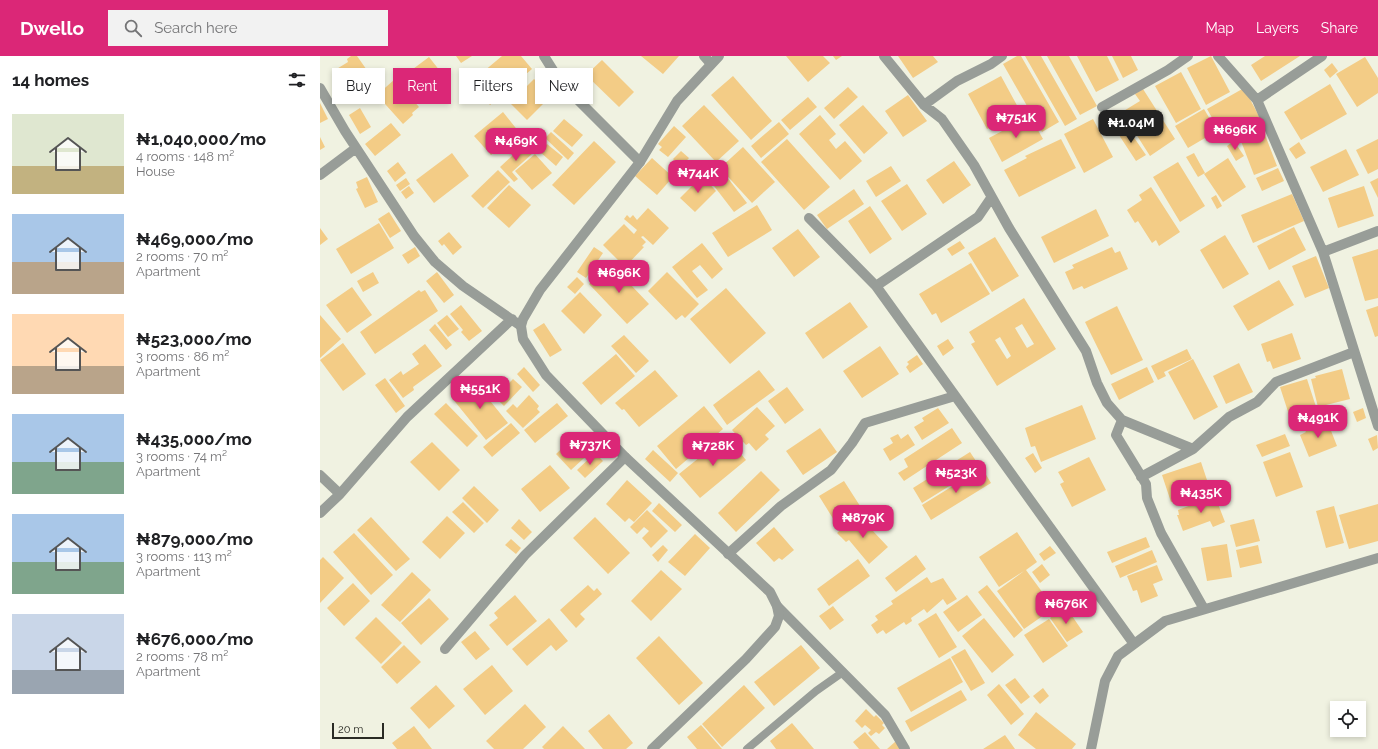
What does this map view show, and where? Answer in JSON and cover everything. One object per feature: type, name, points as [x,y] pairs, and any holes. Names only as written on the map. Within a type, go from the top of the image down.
[{"type":"street","points":[[544,56],[561,83],[640,162]]},
{"type":"street","points":[[704,56],[711,64]]},
{"type":"street","points":[[652,749],[746,659],[775,627],[779,616],[777,606],[770,592],[625,457],[546,375],[523,339],[521,326],[523,319],[540,290],[640,162],[677,101],[719,56]]},
{"type":"street","points":[[884,56],[924,105],[942,119],[974,166],[991,198],[1086,351],[1097,383],[1107,403],[1122,420],[1193,449]]},
{"type":"street","points":[[924,105],[957,81],[991,64],[1002,56]]},
{"type":"street","points":[[1102,107],[1168,70],[1188,56]]},
{"type":"street","points":[[1218,56],[1257,100],[1323,252],[1378,426]]},
{"type":"street","points":[[1257,100],[1322,56]]},
{"type":"street","points":[[320,88],[356,148],[414,236],[435,262],[463,286],[521,326]]},
{"type":"street","points":[[320,175],[356,148]]},
{"type":"street","points":[[876,286],[978,217],[991,198]]},
{"type":"street","points":[[810,218],[876,286],[1134,644]]},
{"type":"street","points":[[1323,252],[1378,231]]},
{"type":"street","points":[[320,513],[340,494],[407,417],[512,320]]},
{"type":"street","points":[[1141,477],[1193,449],[1229,417],[1257,402],[1276,382],[1354,352]]},
{"type":"street","points":[[728,554],[786,502],[831,470],[866,423],[955,396]]},
{"type":"street","points":[[1122,420],[1116,435],[1146,484],[1147,498],[1161,533],[1204,609]]},
{"type":"street","points":[[445,649],[525,555],[625,457]]},
{"type":"street","points":[[320,475],[340,494]]},
{"type":"street","points":[[1091,749],[1105,681],[1118,656],[1165,621],[1378,558]]},
{"type":"street","points":[[777,606],[885,715],[905,749]]},
{"type":"lane","points":[[747,749],[816,691],[843,672]]},
{"type":"building","points":[[351,56],[357,56],[365,68],[338,68],[348,62],[347,59]]},
{"type":"building","points":[[456,56],[472,56],[461,63]]},
{"type":"building","points":[[502,56],[521,56],[532,69],[527,73],[527,68],[488,68]]},
{"type":"building","points":[[641,56],[679,56],[663,74]]},
{"type":"building","points":[[786,56],[823,56],[830,63],[808,82]]},
{"type":"building","points":[[833,56],[842,56],[836,60]]},
{"type":"building","points":[[898,56],[933,56],[938,62],[913,78]]},
{"type":"building","points":[[1017,56],[1021,56],[1059,122],[1042,132],[1003,64]]},
{"type":"building","points":[[1025,56],[1041,56],[1077,119],[1065,126]]},
{"type":"building","points":[[1047,56],[1069,56],[1097,106],[1080,115]]},
{"type":"building","points":[[1077,56],[1107,56],[1119,80],[1096,92]]},
{"type":"building","points":[[1112,56],[1131,56],[1138,70],[1123,78]]},
{"type":"building","points":[[1211,56],[1230,92],[1206,105],[1187,68]]},
{"type":"building","points":[[1265,56],[1300,56],[1261,81],[1251,65]]},
{"type":"building","points":[[429,57],[438,68],[414,68]]},
{"type":"building","points":[[1365,57],[1378,78],[1378,93],[1357,107],[1336,74]]},
{"type":"building","points":[[602,60],[634,92],[619,107],[593,82],[593,68]]},
{"type":"building","points":[[1332,63],[1338,71],[1330,78],[1324,70]]},
{"type":"building","points":[[1181,72],[1201,109],[1176,123],[1155,86]]},
{"type":"building","points":[[733,76],[772,121],[751,140],[711,95]]},
{"type":"building","points":[[1001,76],[1020,111],[987,129],[968,94]]},
{"type":"building","points":[[534,79],[535,80],[535,104],[543,104],[527,120],[511,104],[527,104],[527,86]]},
{"type":"building","points":[[393,81],[393,104],[416,104],[419,107],[403,124],[385,104],[385,88]]},
{"type":"building","points":[[1330,84],[1347,114],[1301,140],[1284,112]]},
{"type":"building","points":[[848,87],[858,97],[834,119],[824,108]]},
{"type":"building","points":[[1244,88],[1260,118],[1224,139],[1207,109]]},
{"type":"building","points":[[1143,89],[1175,139],[1150,156],[1122,112],[1140,101],[1135,94]]},
{"type":"building","points":[[908,95],[927,121],[903,137],[885,111]]},
{"type":"building","points":[[808,97],[817,107],[790,130],[781,120]]},
{"type":"building","points":[[320,103],[328,119],[320,123]]},
{"type":"building","points":[[704,105],[739,141],[716,162],[682,126]]},
{"type":"building","points":[[863,105],[888,133],[864,154],[839,125]]},
{"type":"building","points":[[360,108],[371,127],[360,134],[349,115]]},
{"type":"building","points":[[1204,109],[1217,131],[1188,148],[1175,126]]},
{"type":"building","points":[[503,112],[519,132],[491,155],[474,136]]},
{"type":"building","points":[[820,115],[836,134],[829,140],[836,149],[845,141],[862,161],[840,180],[799,134]]},
{"type":"building","points":[[1030,116],[1043,139],[1002,162],[989,138]]},
{"type":"building","points":[[564,119],[583,135],[572,147],[553,131]]},
{"type":"building","points":[[1093,119],[1113,157],[1084,173],[1064,134]]},
{"type":"building","points":[[779,122],[789,134],[761,158],[751,146]]},
{"type":"building","points":[[391,123],[401,135],[375,156],[365,144]]},
{"type":"building","points":[[674,126],[686,137],[668,157],[659,150],[662,147],[658,144]]},
{"type":"building","points":[[1126,126],[1146,155],[1136,161],[1117,132]]},
{"type":"building","points":[[1262,127],[1277,166],[1254,175],[1239,136]]},
{"type":"building","points":[[551,132],[574,153],[568,160],[545,138]]},
{"type":"building","points":[[320,137],[325,147],[320,150]]},
{"type":"building","points":[[787,139],[830,187],[804,210],[761,162]]},
{"type":"building","points":[[1061,139],[1076,168],[1019,197],[1004,170],[1027,158],[1025,156]]},
{"type":"building","points":[[1378,139],[1378,169],[1368,174],[1356,150]]},
{"type":"building","points":[[594,141],[616,162],[574,205],[552,185]]},
{"type":"building","points":[[1234,141],[1244,156],[1236,161],[1227,146]]},
{"type":"building","points":[[1299,142],[1306,153],[1296,159],[1289,149]]},
{"type":"building","points":[[525,144],[533,153],[512,172],[518,179],[514,182],[500,167]]},
{"type":"building","points":[[547,144],[563,157],[556,166],[540,152]]},
{"type":"building","points":[[743,147],[775,182],[752,203],[720,168]]},
{"type":"building","points":[[1346,149],[1359,175],[1323,192],[1310,167]]},
{"type":"building","points":[[681,151],[689,158],[681,167],[673,159]]},
{"type":"building","points":[[452,153],[469,176],[434,203],[416,180]]},
{"type":"building","points":[[1194,153],[1205,173],[1198,177],[1186,157]]},
{"type":"building","points":[[535,154],[552,173],[532,190],[515,171]]},
{"type":"building","points":[[652,158],[673,177],[657,195],[635,176]]},
{"type":"building","points":[[1228,158],[1246,187],[1223,202],[1204,174]]},
{"type":"building","points":[[954,161],[971,185],[943,204],[926,180]]},
{"type":"building","points":[[398,162],[406,173],[395,182],[387,171]]},
{"type":"building","points":[[1178,162],[1205,206],[1180,222],[1153,177]]},
{"type":"building","points":[[891,166],[901,181],[876,197],[866,181]]},
{"type":"building","points":[[1278,168],[1284,181],[1262,191],[1256,178]]},
{"type":"building","points":[[498,170],[510,182],[483,208],[471,196]]},
{"type":"building","points":[[702,176],[716,191],[695,212],[680,198]]},
{"type":"building","points":[[367,177],[378,202],[365,208],[356,189],[358,188],[356,182]]},
{"type":"building","points":[[727,177],[747,203],[734,212],[714,186]]},
{"type":"building","points":[[406,178],[410,184],[400,191],[396,185]]},
{"type":"building","points":[[1378,178],[1378,198],[1370,182]]},
{"type":"building","points":[[907,184],[927,214],[902,231],[881,201]]},
{"type":"building","points":[[509,185],[531,205],[509,228],[487,208]]},
{"type":"building","points":[[409,186],[414,193],[406,199],[401,192]]},
{"type":"building","points":[[1364,186],[1374,216],[1338,228],[1328,198]]},
{"type":"building","points":[[1151,187],[1180,232],[1159,246],[1156,240],[1152,243],[1138,221],[1135,223],[1127,210],[1142,200],[1139,195]]},
{"type":"building","points":[[854,189],[864,204],[827,229],[817,215]]},
{"type":"building","points":[[1292,194],[1304,221],[1253,243],[1241,215]]},
{"type":"building","points":[[1216,195],[1222,206],[1217,209],[1211,198]]},
{"type":"building","points":[[757,205],[772,230],[728,257],[712,233]]},
{"type":"building","points":[[870,206],[892,239],[870,254],[848,221]]},
{"type":"building","points":[[648,208],[669,228],[653,245],[643,236],[641,237],[646,242],[642,246],[644,247],[625,267],[603,245],[624,224],[634,234],[637,230],[624,219],[627,215],[630,218],[633,215],[637,220]]},
{"type":"building","points":[[1096,209],[1109,236],[1054,263],[1041,237]]},
{"type":"building","points":[[389,212],[401,231],[390,238],[378,219]]},
{"type":"building","points":[[379,223],[394,248],[351,274],[336,249]]},
{"type":"building","points":[[1294,227],[1306,250],[1269,270],[1257,246]]},
{"type":"building","points":[[320,228],[328,239],[320,245]]},
{"type":"building","points":[[798,229],[820,257],[794,277],[772,248]]},
{"type":"building","points":[[449,232],[462,247],[453,255],[444,244],[442,246],[438,241]]},
{"type":"building","points":[[1225,235],[1249,274],[1223,289],[1200,250]]},
{"type":"building","points":[[995,237],[1019,276],[992,292],[968,253]]},
{"type":"building","points":[[960,241],[965,248],[952,256],[947,249]]},
{"type":"building","points":[[702,243],[723,269],[712,279],[700,265],[692,271],[708,290],[697,298],[672,267]]},
{"type":"building","points":[[415,247],[420,256],[408,264],[402,255]]},
{"type":"building","points":[[594,247],[603,253],[586,278],[577,272]]},
{"type":"building","points":[[1112,247],[1115,253],[1120,251],[1128,269],[1084,289],[1082,286],[1073,290],[1065,272],[1074,268],[1072,265]]},
{"type":"building","points":[[1378,249],[1378,298],[1365,301],[1352,257]]},
{"type":"building","points":[[1316,256],[1329,288],[1305,298],[1292,266]]},
{"type":"building","points":[[971,263],[990,294],[941,323],[936,313],[932,315],[919,294]]},
{"type":"building","points":[[611,264],[649,304],[627,324],[589,284]]},
{"type":"building","points":[[373,272],[379,283],[363,292],[357,281]]},
{"type":"building","points":[[437,272],[454,295],[444,303],[426,281]]},
{"type":"building","points":[[667,272],[699,304],[685,318],[682,315],[676,320],[648,291]]},
{"type":"building","points":[[577,277],[584,284],[575,294],[567,287]]},
{"type":"building","points":[[1279,280],[1294,305],[1248,331],[1233,306]]},
{"type":"building","points":[[352,287],[372,315],[347,333],[326,305]]},
{"type":"building","points":[[726,288],[766,333],[730,364],[690,319]]},
{"type":"building","points":[[419,290],[421,292],[425,290],[438,311],[375,354],[360,332]]},
{"type":"building","points":[[580,292],[602,315],[584,334],[561,311]]},
{"type":"building","points":[[1024,298],[1056,349],[997,386],[971,344],[975,342],[969,332]],"holes":[[[1022,324],[1034,344],[1027,348],[1015,328]],[[1000,337],[1011,356],[1007,359],[995,340]]]},
{"type":"building","points":[[850,302],[868,327],[823,359],[805,333]]},
{"type":"building","points":[[461,305],[482,331],[469,341],[461,332],[463,330],[450,314]]},
{"type":"building","points":[[1117,306],[1143,360],[1111,375],[1085,322]]},
{"type":"building","points":[[1378,306],[1378,336],[1375,337],[1366,310]]},
{"type":"building","points":[[320,315],[341,339],[320,358]]},
{"type":"building","points":[[447,315],[459,329],[448,337],[437,323]]},
{"type":"building","points":[[544,323],[562,350],[550,357],[533,330]]},
{"type":"building","points":[[435,324],[452,345],[446,350],[429,330]]},
{"type":"building","points":[[1292,333],[1301,359],[1273,369],[1270,361],[1267,362],[1261,344]]},
{"type":"building","points":[[624,335],[649,361],[636,373],[611,346]]},
{"type":"building","points":[[948,339],[954,348],[943,356],[937,346]]},
{"type":"building","points":[[343,343],[366,374],[343,391],[320,360]]},
{"type":"building","points":[[425,344],[442,366],[413,387],[414,390],[403,398],[389,380],[401,371],[403,375],[419,364],[412,354]]},
{"type":"building","points":[[880,346],[899,374],[862,398],[843,371]]},
{"type":"building","points":[[1187,349],[1192,359],[1164,372],[1166,376],[1158,380],[1151,366]]},
{"type":"building","points":[[616,354],[635,376],[601,405],[582,383]]},
{"type":"building","points":[[917,355],[923,364],[910,373],[906,367],[909,364],[907,362]]},
{"type":"building","points":[[1193,359],[1218,407],[1194,420],[1168,372]]},
{"type":"building","points":[[1239,363],[1253,392],[1226,404],[1213,376]]},
{"type":"building","points":[[524,367],[540,385],[533,392],[517,374]]},
{"type":"building","points":[[1147,367],[1154,382],[1119,400],[1111,384]]},
{"type":"building","points":[[1342,369],[1350,399],[1318,407],[1311,379],[1316,378],[1315,376]]},
{"type":"building","points":[[655,370],[678,396],[639,427],[624,409],[622,410],[615,403]]},
{"type":"building","points":[[759,370],[775,390],[727,425],[713,405]]},
{"type":"building","points":[[385,378],[405,406],[396,413],[375,385]]},
{"type":"building","points":[[513,379],[522,387],[504,406],[492,394],[495,391],[491,388],[497,381],[504,388]]},
{"type":"building","points":[[1307,379],[1319,416],[1292,424],[1280,387]]},
{"type":"building","points":[[474,381],[508,423],[486,440],[452,398]]},
{"type":"building","points":[[787,387],[804,410],[785,424],[768,401]]},
{"type":"building","points":[[529,395],[539,406],[537,409],[540,412],[523,428],[506,411],[513,404],[517,408]]},
{"type":"building","points":[[446,403],[478,436],[467,447],[434,414]]},
{"type":"building","points":[[557,403],[568,416],[535,443],[524,430]]},
{"type":"building","points":[[1082,405],[1096,439],[1041,462],[1035,446],[1031,447],[1025,428]]},
{"type":"building","points":[[704,406],[723,429],[676,469],[657,446]]},
{"type":"building","points":[[757,407],[775,426],[765,435],[769,439],[756,451],[749,443],[746,445],[732,430]]},
{"type":"building","points":[[938,408],[949,423],[922,440],[914,427],[924,421],[922,418]]},
{"type":"building","points":[[1363,408],[1366,418],[1357,422],[1353,412]]},
{"type":"building","points":[[1313,422],[1316,428],[1328,423],[1337,446],[1309,457],[1300,435],[1306,432],[1303,427]]},
{"type":"building","points":[[511,423],[520,433],[492,457],[483,447]]},
{"type":"building","points":[[820,428],[837,452],[803,475],[786,451]]},
{"type":"building","points":[[952,428],[962,443],[904,481],[898,473],[908,467],[904,459]]},
{"type":"building","points":[[579,432],[595,448],[571,470],[556,454]]},
{"type":"building","points":[[898,434],[901,439],[908,434],[915,445],[890,461],[883,449],[893,443],[890,438]]},
{"type":"building","points":[[1285,434],[1290,446],[1262,457],[1256,445]]},
{"type":"building","points":[[1377,435],[1378,448],[1373,451],[1368,439]]},
{"type":"building","points":[[726,436],[746,460],[700,498],[679,474]]},
{"type":"building","points":[[432,442],[460,470],[439,491],[410,462]]},
{"type":"building","points":[[653,450],[678,473],[670,482],[645,459]]},
{"type":"building","points":[[970,452],[980,467],[922,503],[913,488]]},
{"type":"building","points":[[1290,452],[1303,487],[1276,497],[1263,462]]},
{"type":"building","points":[[595,453],[603,461],[585,478],[577,470]]},
{"type":"building","points":[[1033,453],[1042,468],[1035,473],[1025,458]]},
{"type":"building","points":[[1089,457],[1106,490],[1072,507],[1060,484],[1064,482],[1058,472]]},
{"type":"building","points":[[1201,462],[1210,489],[1171,502],[1162,475]]},
{"type":"building","points":[[550,465],[570,488],[540,512],[521,489]]},
{"type":"building","points":[[982,468],[991,483],[931,520],[922,505]]},
{"type":"building","points":[[761,471],[780,490],[736,532],[718,513]]},
{"type":"building","points":[[627,480],[652,503],[634,522],[629,518],[625,522],[606,504]]},
{"type":"building","points":[[844,481],[862,509],[837,525],[819,496]]},
{"type":"building","points":[[474,486],[499,510],[487,523],[462,498]]},
{"type":"building","points":[[1215,496],[1225,522],[1213,527],[1210,521],[1183,531],[1177,515],[1179,515],[1178,510]]},
{"type":"building","points":[[463,502],[484,523],[474,533],[452,512]]},
{"type":"building","points":[[659,503],[682,525],[675,532],[652,511]]},
{"type":"building","points":[[1378,504],[1378,541],[1349,549],[1339,515]]},
{"type":"building","points":[[1334,506],[1344,543],[1326,548],[1316,511]]},
{"type":"building","points":[[647,510],[668,531],[651,548],[642,538],[649,531],[644,527],[637,534],[630,527]]},
{"type":"building","points":[[857,514],[888,547],[869,564],[849,540],[846,542],[837,533]]},
{"type":"building","points":[[447,516],[465,533],[440,559],[422,542]]},
{"type":"building","points":[[371,517],[410,559],[396,571],[357,530]]},
{"type":"building","points":[[595,517],[630,553],[608,574],[573,538]]},
{"type":"building","points":[[519,519],[532,532],[524,540],[511,528]]},
{"type":"building","points":[[1254,519],[1260,541],[1236,547],[1230,525]]},
{"type":"building","points":[[774,527],[794,550],[782,560],[779,558],[774,562],[756,543]]},
{"type":"building","points":[[1017,532],[1037,562],[1026,570],[1054,608],[1024,629],[997,591],[1024,571],[999,587],[979,557]]},
{"type":"building","points":[[354,533],[393,575],[371,595],[333,552]]},
{"type":"building","points":[[695,534],[710,548],[685,576],[668,562]]},
{"type":"building","points":[[1146,537],[1150,547],[1112,563],[1107,552]]},
{"type":"building","points":[[511,539],[521,548],[516,554],[505,545]]},
{"type":"building","points":[[1227,544],[1232,577],[1207,581],[1201,548]]},
{"type":"building","points":[[663,545],[668,550],[658,562],[652,555]]},
{"type":"building","points":[[1258,545],[1262,563],[1240,568],[1236,550]]},
{"type":"building","points":[[1050,546],[1056,553],[1044,561],[1039,554]]},
{"type":"building","points":[[1152,550],[1157,562],[1120,578],[1115,566]]},
{"type":"building","points":[[916,555],[926,569],[896,592],[885,578]]},
{"type":"building","points":[[323,557],[344,578],[320,603],[320,560]]},
{"type":"building","points":[[858,559],[870,576],[829,606],[817,589]]},
{"type":"building","points":[[1042,564],[1050,575],[1040,583],[1032,572]]},
{"type":"building","points":[[1157,565],[1163,580],[1153,584],[1158,596],[1141,603],[1137,590],[1133,591],[1127,576]]},
{"type":"building","points":[[661,570],[682,589],[651,621],[631,601]]},
{"type":"building","points":[[412,572],[431,590],[400,622],[381,605]]},
{"type":"building","points":[[927,577],[931,583],[943,578],[957,599],[947,605],[943,599],[927,613],[924,609],[911,618],[912,621],[906,625],[904,622],[886,634],[883,630],[877,634],[871,625],[878,620],[875,616],[893,604],[891,601]]},
{"type":"building","points":[[353,583],[370,601],[344,626],[327,608]]},
{"type":"building","points":[[588,585],[594,591],[597,588],[602,594],[580,614],[585,619],[576,628],[560,610]]},
{"type":"building","points":[[987,585],[1023,630],[1014,638],[978,592]]},
{"type":"building","points":[[515,595],[537,621],[507,646],[489,625],[498,618],[494,613]]},
{"type":"building","points":[[967,595],[982,615],[958,632],[943,612]]},
{"type":"building","points":[[429,598],[449,619],[421,645],[401,623]]},
{"type":"building","points":[[833,606],[844,620],[830,630],[819,616]]},
{"type":"building","points":[[1066,607],[1083,632],[1067,642],[1050,618]]},
{"type":"building","points":[[936,613],[957,647],[939,658],[918,624]]},
{"type":"building","points":[[376,617],[402,643],[381,664],[355,638]]},
{"type":"building","points":[[549,618],[568,641],[556,651],[551,645],[527,666],[512,649]]},
{"type":"building","points":[[984,618],[1014,655],[992,673],[962,636]]},
{"type":"building","points":[[1049,619],[1068,646],[1043,663],[1024,635]]},
{"type":"building","points":[[475,631],[490,649],[476,660],[461,642]]},
{"type":"building","points":[[659,636],[703,683],[679,705],[636,658]]},
{"type":"building","points":[[404,645],[421,662],[397,684],[381,667]]},
{"type":"building","points":[[801,645],[820,668],[774,706],[754,682]]},
{"type":"building","points":[[965,649],[985,683],[971,691],[951,657]]},
{"type":"building","points":[[950,658],[963,682],[911,712],[897,688]]},
{"type":"building","points":[[492,665],[513,691],[485,715],[463,689]]},
{"type":"building","points":[[1015,678],[1030,697],[1021,704],[1005,685]]},
{"type":"building","points":[[999,684],[1024,714],[1011,725],[987,695]]},
{"type":"building","points":[[436,685],[455,706],[429,729],[410,708]]},
{"type":"building","points":[[744,685],[765,708],[722,747],[702,724]]},
{"type":"building","points":[[1043,688],[1049,696],[1040,704],[1033,696]]},
{"type":"building","points":[[961,690],[967,700],[911,732],[905,721]]},
{"type":"building","points":[[525,704],[546,727],[523,749],[494,749],[486,741]]},
{"type":"building","points":[[866,709],[874,717],[876,715],[884,723],[882,725],[885,728],[879,734],[876,732],[871,736],[868,733],[871,730],[865,725],[862,728],[855,721]]},
{"type":"building","points":[[1036,712],[1076,744],[1072,749],[1036,749],[1018,735]]},
{"type":"building","points":[[609,714],[633,743],[626,749],[603,749],[588,731]]},
{"type":"building","points":[[792,723],[814,749],[776,749],[770,741]]},
{"type":"building","points":[[701,725],[722,749],[697,749],[687,737]]},
{"type":"building","points":[[414,726],[432,749],[397,749],[392,743]]},
{"type":"building","points":[[563,726],[585,749],[544,749],[542,747]]},
{"type":"building","points":[[865,732],[880,749],[859,749],[853,742]]},
{"type":"building","points":[[1005,735],[1015,749],[983,749]]},
{"type":"building","points":[[896,741],[903,749],[887,749]]}]
